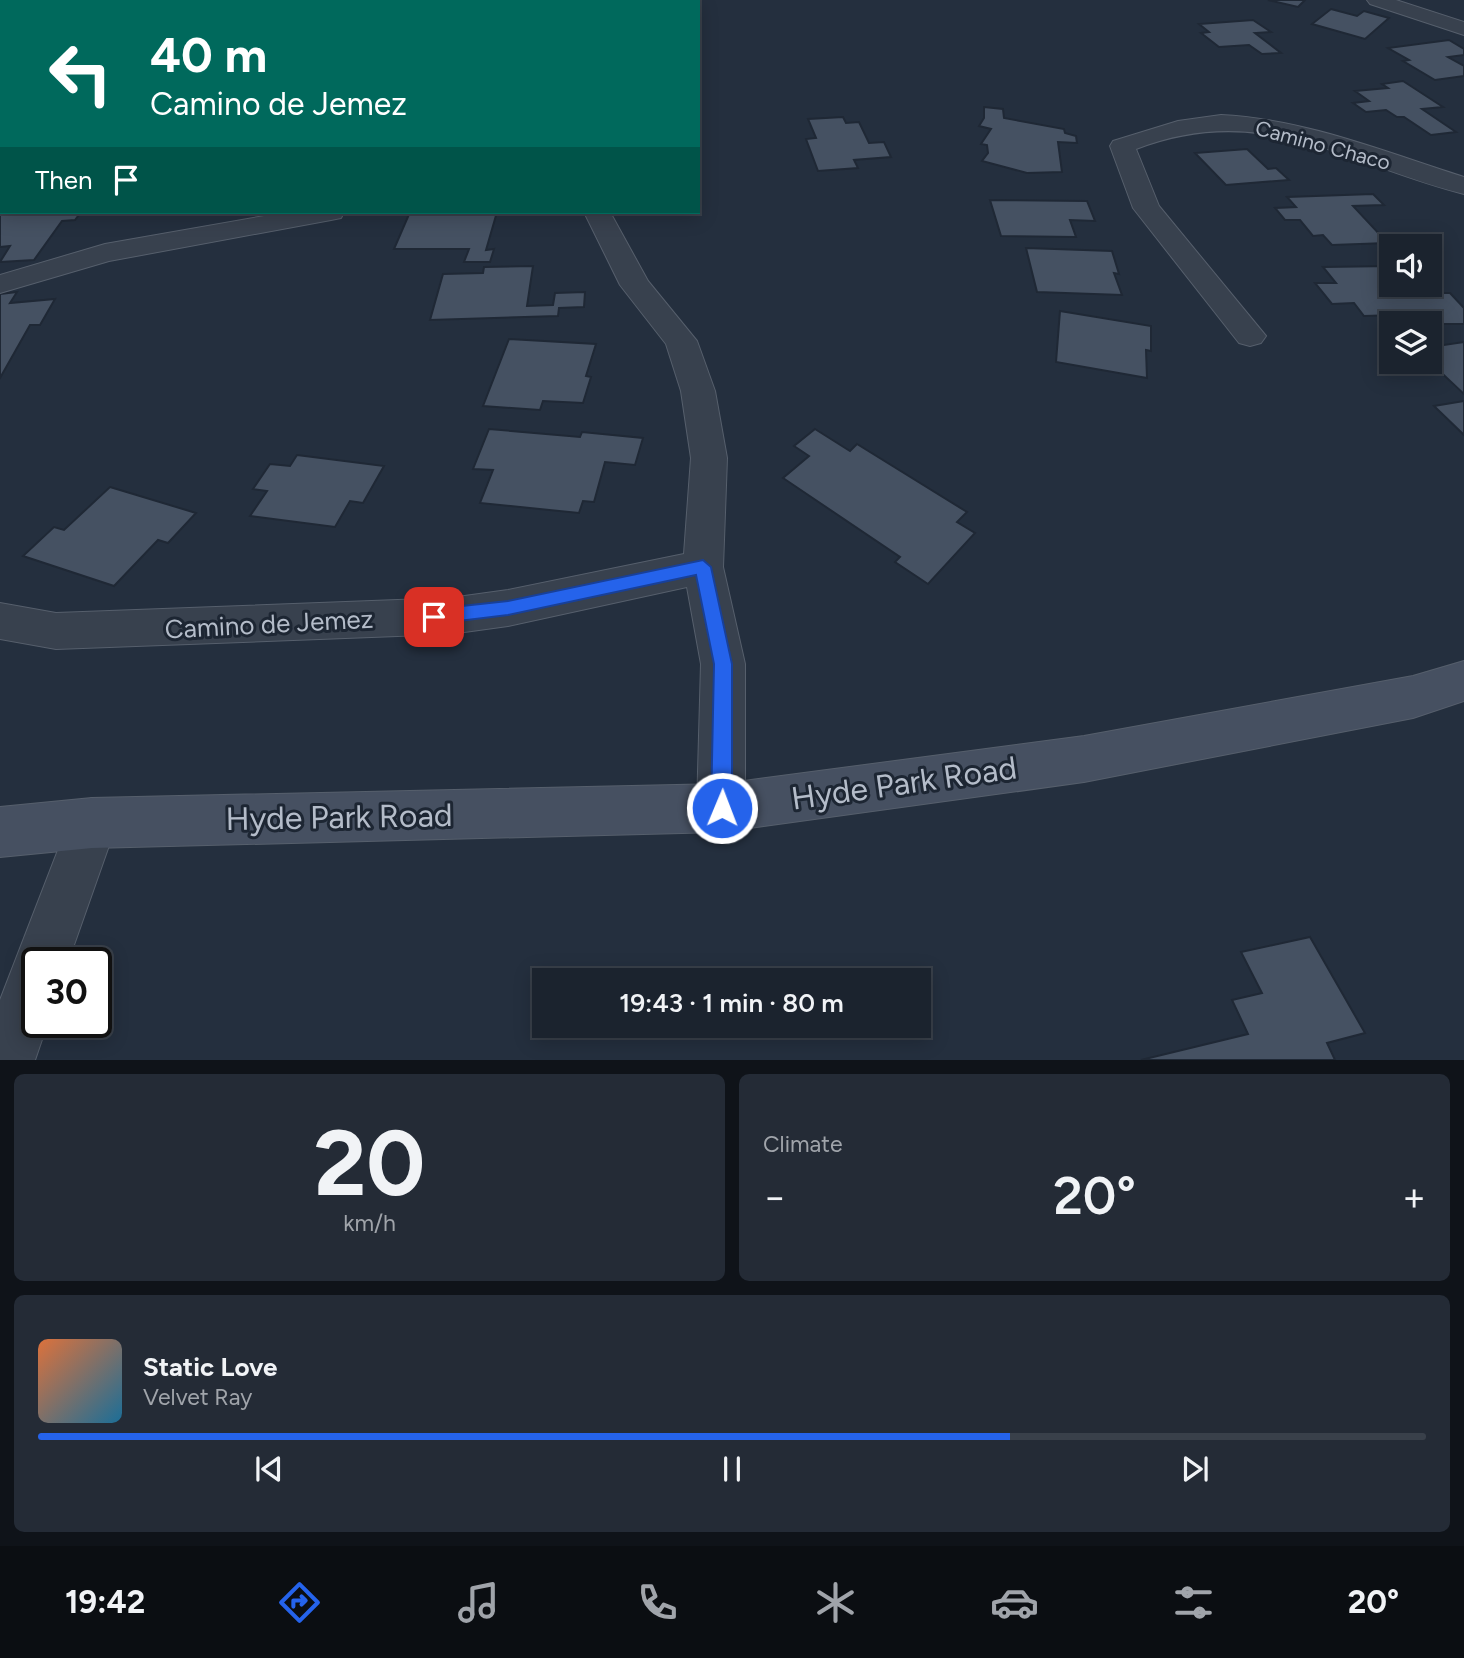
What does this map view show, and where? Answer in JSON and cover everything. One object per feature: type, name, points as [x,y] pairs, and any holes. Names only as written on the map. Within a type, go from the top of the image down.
[{"type":"main road","name":"Hyde Park Road","points":[[0,832],[92,823],[722,808],[1084,760],[1413,697],[1464,681]]},
{"type":"street","points":[[1377,0],[1464,29]]},
{"type":"street","name":"Camino Chaco","points":[[1250,336],[1146,208],[1122,146],[1168,128],[1235,122],[1323,141],[1464,186]]},
{"type":"street","points":[[0,284],[105,253],[320,214]]},
{"type":"street","points":[[598,214],[628,273],[681,341],[694,373],[709,458],[703,567],[723,664],[722,808]]},
{"type":"street","name":"Camino de Jemez","points":[[0,621],[56,631],[110,631],[450,616],[508,608],[703,567]]},
{"type":"street","points":[[47,947],[92,823]]},
{"type":"street","points":[[6,1059],[21,1018]]},
{"type":"building","points":[[1268,0],[1305,0],[1298,7]]},
{"type":"building","points":[[1331,9],[1357,16],[1364,11],[1389,18],[1365,39],[1312,24]]},
{"type":"building","points":[[1253,20],[1271,32],[1255,33],[1281,53],[1262,54],[1249,45],[1219,47],[1201,33],[1209,32],[1199,24]]},
{"type":"building","points":[[1449,40],[1464,49],[1464,55],[1448,57],[1464,66],[1464,76],[1435,80],[1403,61],[1409,60],[1388,48]]},
{"type":"building","points":[[1403,81],[1443,107],[1422,109],[1456,132],[1431,135],[1404,117],[1397,117],[1386,110],[1366,112],[1353,103],[1369,101],[1355,91],[1388,88],[1382,84]]},
{"type":"building","points":[[984,107],[1003,109],[1004,118],[1064,129],[1065,133],[1076,136],[1077,143],[1058,142],[1062,172],[1027,173],[982,161],[988,153],[987,145],[981,144],[991,129],[979,126],[984,118]]},
{"type":"building","points":[[843,117],[846,123],[859,122],[869,143],[884,142],[891,157],[854,160],[858,168],[818,171],[806,139],[816,138],[808,119]]},
{"type":"building","points":[[1247,149],[1268,169],[1276,168],[1289,180],[1226,185],[1195,153]]},
{"type":"building","points":[[1373,194],[1384,205],[1353,206],[1379,234],[1379,243],[1332,245],[1323,235],[1313,236],[1300,220],[1285,220],[1275,208],[1296,207],[1287,197]]},
{"type":"building","points":[[990,200],[1087,201],[1095,221],[1070,220],[1076,237],[1001,236]]},
{"type":"building","points":[[0,214],[80,214],[75,220],[62,221],[34,260],[0,262],[10,246],[0,247]]},
{"type":"building","points":[[409,214],[496,214],[486,250],[494,249],[490,262],[464,262],[469,249],[394,249]]},
{"type":"building","points":[[1026,248],[1112,251],[1119,274],[1114,273],[1122,295],[1037,292]]},
{"type":"building","points":[[533,266],[527,306],[553,305],[555,293],[585,292],[584,307],[559,308],[558,316],[430,320],[443,274],[483,273],[484,267]]},
{"type":"building","points":[[1379,266],[1379,297],[1442,297],[1442,293],[1450,293],[1464,308],[1464,324],[1442,324],[1442,311],[1379,311],[1379,316],[1364,316],[1354,303],[1332,304],[1315,283],[1336,283],[1323,267]]},
{"type":"building","points":[[17,292],[10,303],[55,299],[40,325],[30,325],[0,378],[0,294]]},
{"type":"building","points":[[1060,311],[1151,326],[1151,351],[1146,350],[1147,378],[1056,362]]},
{"type":"building","points":[[509,339],[596,344],[586,376],[591,377],[583,403],[543,401],[540,410],[483,406]]},
{"type":"building","points":[[1464,342],[1464,394],[1442,373],[1442,345]]},
{"type":"building","points":[[1464,401],[1464,435],[1434,406]]},
{"type":"building","points":[[489,429],[580,437],[582,432],[643,438],[635,465],[605,462],[594,502],[583,501],[579,513],[480,503],[493,470],[473,469]]},
{"type":"building","points":[[815,429],[850,451],[857,444],[967,512],[957,522],[975,533],[928,584],[895,562],[900,557],[783,478],[809,456],[794,446]]},
{"type":"building","points":[[297,455],[384,466],[363,503],[350,501],[335,527],[250,516],[267,491],[253,489],[270,464],[290,466]]},
{"type":"building","points":[[110,487],[196,513],[168,543],[158,540],[114,586],[23,556],[54,527],[64,530]]},
{"type":"building","points":[[1310,937],[1365,1033],[1327,1043],[1335,1060],[1141,1060],[1248,1034],[1232,1000],[1262,993],[1241,952]]},
{"type":"route","points":[[434,617],[508,608],[703,567],[723,664],[722,808]]}]
